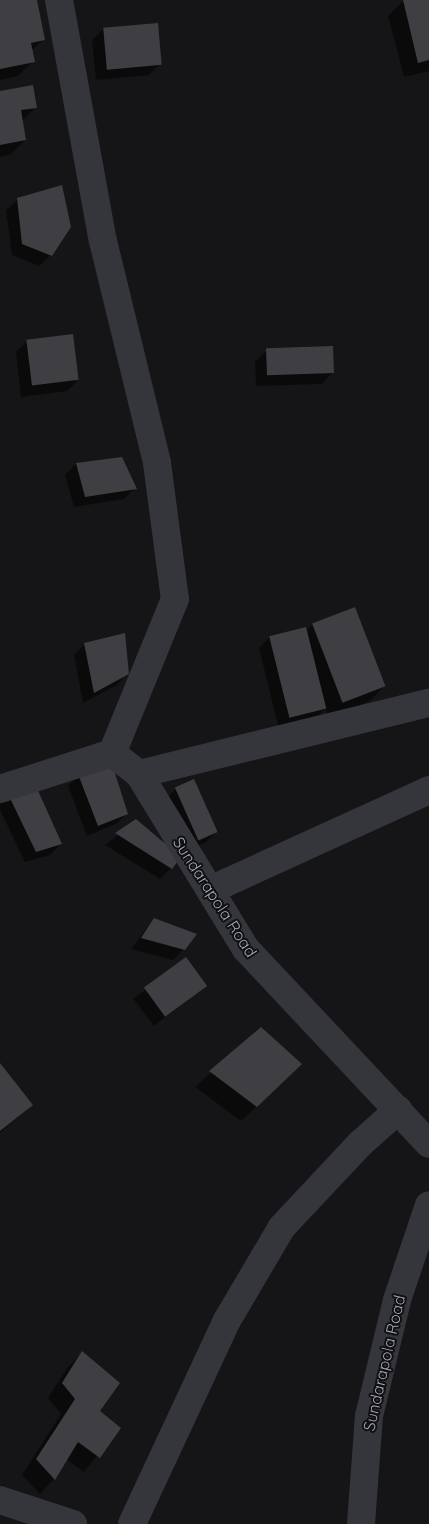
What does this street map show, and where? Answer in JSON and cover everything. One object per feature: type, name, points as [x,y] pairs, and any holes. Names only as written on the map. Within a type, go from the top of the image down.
[{"type":"street","points":[[0,789],[112,753],[175,599],[157,463],[103,241],[59,0]]},
{"type":"street","points":[[139,774],[429,702]]},
{"type":"street","name":"Sundarapola Road","points":[[112,753],[139,774],[246,949],[429,1144]]},
{"type":"street","points":[[210,890],[429,790]]},
{"type":"street","points":[[132,1524],[226,1322],[282,1228],[361,1143],[398,1110]]},
{"type":"street","name":"Sundarapola Road","points":[[361,1524],[369,1416],[397,1300],[429,1205]]},
{"type":"street","points":[[0,1500],[73,1524]]},
{"type":"building","points":[[0,0],[37,0],[45,40],[31,43],[35,62],[0,69]]},
{"type":"building","points":[[403,0],[429,0],[429,60],[418,63]]},
{"type":"building","points":[[158,23],[162,65],[107,70],[103,28]]},
{"type":"building","points":[[33,85],[37,108],[21,110],[26,140],[0,145],[0,91]]},
{"type":"building","points":[[62,185],[71,227],[52,256],[22,244],[17,198]]},
{"type":"building","points":[[73,334],[79,380],[32,385],[26,340]]},
{"type":"building","points":[[333,346],[334,373],[267,375],[266,348]]},
{"type":"building","points":[[122,457],[137,489],[85,497],[76,463]]},
{"type":"building","points":[[355,607],[385,686],[343,703],[312,623]]},
{"type":"building","points":[[306,627],[326,709],[289,718],[269,636]]},
{"type":"building","points":[[125,633],[129,674],[94,693],[84,643]]},
{"type":"building","points":[[112,764],[128,814],[98,826],[78,774]]},
{"type":"building","points":[[194,779],[218,832],[198,841],[175,788]]},
{"type":"building","points":[[36,786],[62,844],[36,852],[8,794]]},
{"type":"building","points":[[136,819],[181,857],[172,869],[115,833]]},
{"type":"building","points":[[154,918],[197,934],[185,950],[141,938]]},
{"type":"building","points":[[186,957],[207,986],[165,1017],[144,988]]},
{"type":"building","points":[[261,1027],[302,1064],[257,1107],[209,1071]]},
{"type":"building","points":[[0,1063],[33,1105],[0,1131]]},
{"type":"building","points":[[82,1351],[120,1383],[100,1411],[121,1428],[100,1458],[78,1442],[55,1480],[36,1459],[75,1399],[62,1383]]}]
